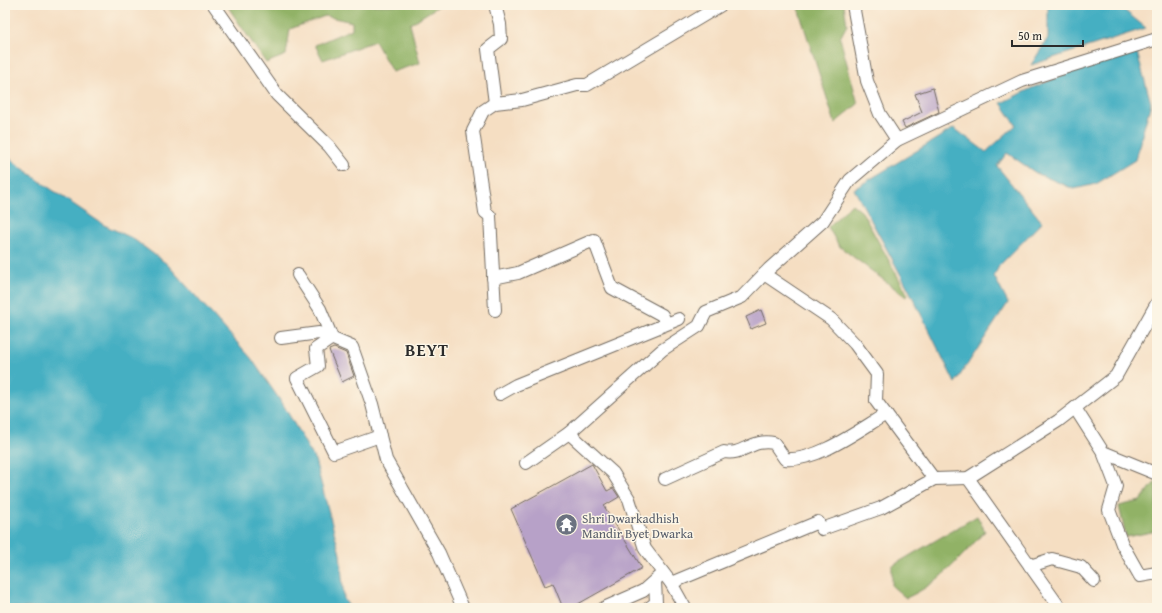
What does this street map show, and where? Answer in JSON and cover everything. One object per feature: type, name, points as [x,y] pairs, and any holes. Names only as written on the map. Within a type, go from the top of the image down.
[{"type":"street","points":[[214,5],[218,13],[277,95],[329,146],[344,165]]},
{"type":"street","points":[[495,5],[500,24],[501,39],[488,49],[495,103]]},
{"type":"street","points":[[494,310],[490,216],[485,212],[473,132],[483,111],[495,103],[522,100],[578,85],[587,85],[721,5]]},
{"type":"street","points":[[853,5],[867,81],[880,114],[897,140]]},
{"type":"street","points":[[526,463],[569,433],[662,350],[699,326],[706,312],[742,297],[764,274],[823,221],[850,180],[897,140],[1022,81],[1157,39]]},
{"type":"street","points":[[493,278],[518,273],[594,240],[612,288],[662,315],[666,323]]},
{"type":"street","points":[[764,274],[832,319],[856,344],[877,374],[876,401],[934,479]]},
{"type":"street","points":[[298,275],[320,309],[332,338]]},
{"type":"street","points":[[671,583],[818,522],[822,529],[881,508],[934,479],[968,478],[1058,421],[1116,376],[1157,303]]},
{"type":"street","points":[[500,394],[516,385],[679,319]]},
{"type":"street","points":[[281,338],[319,333],[352,347],[372,404],[386,460],[439,553],[463,608]]},
{"type":"street","points":[[332,338],[316,349],[318,366],[297,378],[322,430],[334,452],[380,436]]},
{"type":"street","points":[[1074,408],[1103,452],[1116,486],[1109,510],[1122,544],[1140,576],[1157,573]]},
{"type":"street","points":[[665,479],[724,452],[732,454],[764,440],[774,443],[785,459],[797,460],[815,455],[886,414]]},
{"type":"street","points":[[569,433],[613,473],[629,499],[646,549],[659,577],[656,603],[649,608]]},
{"type":"street","points":[[1103,452],[1157,474]]},
{"type":"street","points":[[968,478],[1060,608]]},
{"type":"street","points":[[1030,566],[1052,559],[1081,567],[1094,581]]},
{"type":"street","points":[[659,577],[671,583],[685,608]]},
{"type":"street","points":[[604,608],[643,591],[659,577]]},
{"type":"green space","points":[[233,5],[440,5],[410,24],[420,63],[392,72],[375,41],[323,60],[315,45],[352,29],[352,22],[325,16],[290,29],[286,55],[266,63],[228,7]]},
{"type":"green space","points":[[797,5],[844,5],[847,25],[840,38],[858,104],[835,123]]},
{"type":"green space","points":[[852,204],[862,212],[908,295],[906,297],[839,246],[828,227]]},
{"type":"green space","points":[[1156,481],[1157,531],[1126,537],[1119,506],[1140,501]]},
{"type":"green space","points":[[977,516],[985,531],[939,578],[906,598],[892,586],[892,566]]},
{"type":"water","points":[[1048,5],[1118,5],[1146,28],[1031,65],[1048,38]]},
{"type":"water","points":[[1135,45],[1151,103],[1135,160],[1096,184],[1074,189],[1036,173],[1007,153],[997,166],[1042,222],[999,266],[994,276],[1008,303],[955,383],[909,290],[854,189],[954,128],[986,152],[1016,125],[1001,103],[1032,88]]},
{"type":"water","points":[[5,155],[48,187],[104,225],[132,238],[167,264],[251,358],[284,406],[315,460],[340,554],[344,599],[350,608],[5,608]]},
{"type":"building","points":[[933,88],[939,112],[905,128],[902,122],[922,112],[915,94]]},
{"type":"building","points":[[761,310],[766,323],[751,329],[746,317]]},
{"type":"building","points":[[334,348],[346,353],[354,376],[342,382],[329,350]]},
{"type":"building","name":"Shri Dwarkadhish Mandir Byet Dwarka","points":[[592,464],[607,491],[613,488],[619,497],[604,506],[642,568],[571,608],[563,608],[553,583],[545,586],[511,509]]},
{"type":"place","name":"Shri Dwarkadhish Mandir Byet Dwarka","points":[[567,525]]},
{"type":"district","name":"BEYT","points":[[427,349]]}]
